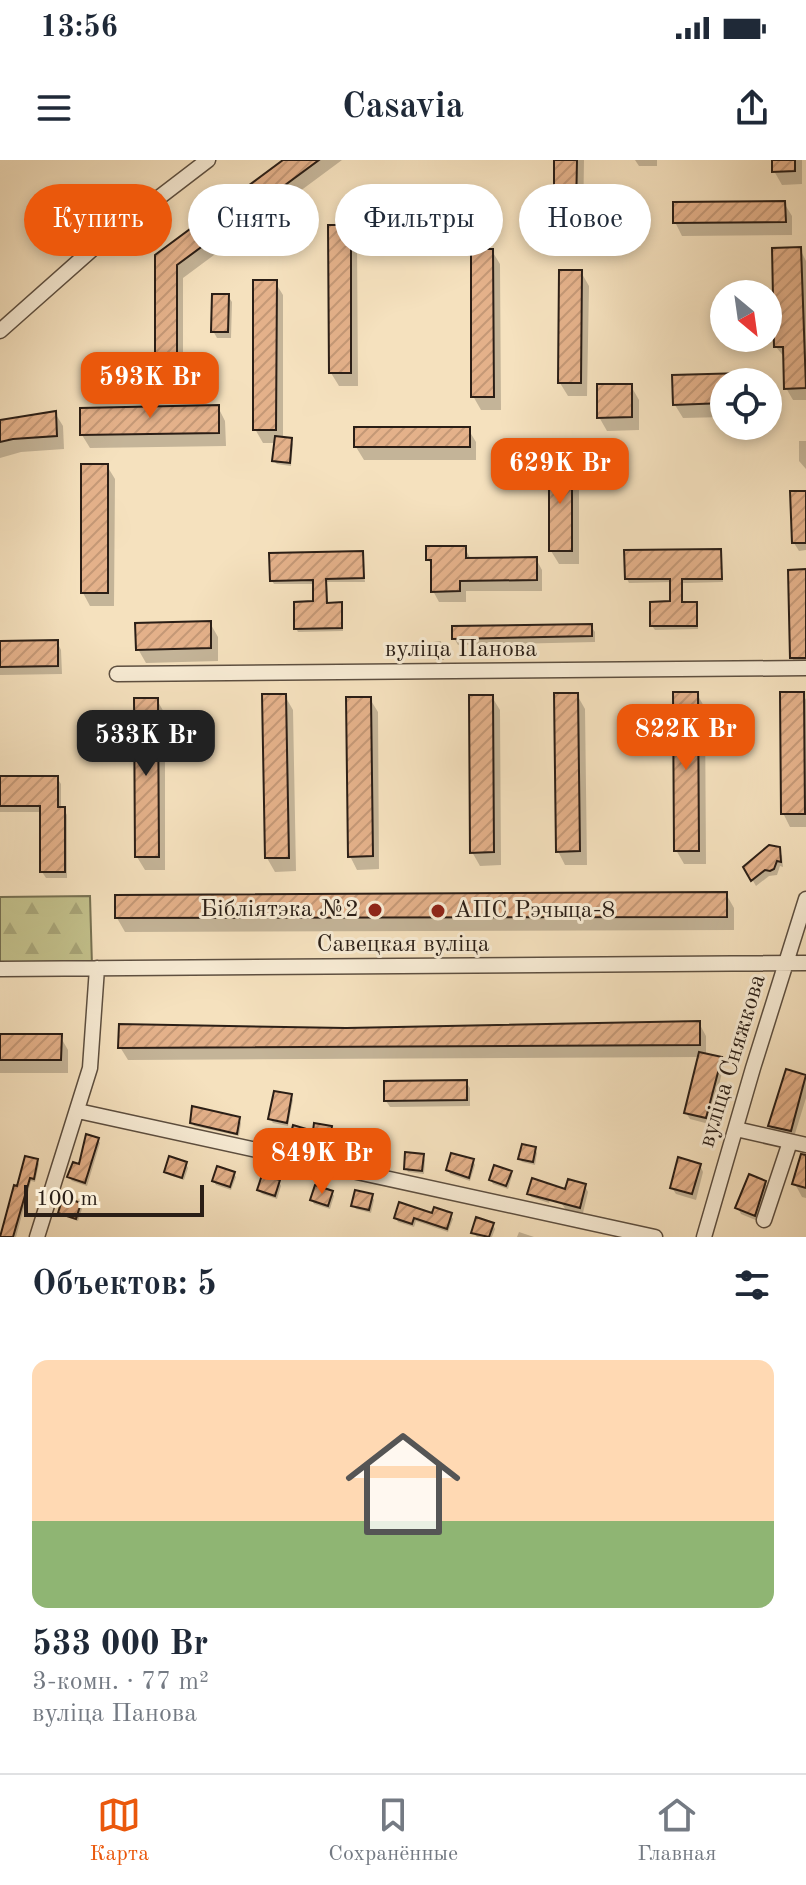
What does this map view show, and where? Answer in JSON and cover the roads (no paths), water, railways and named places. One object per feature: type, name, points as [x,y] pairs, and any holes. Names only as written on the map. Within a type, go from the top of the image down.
[{"type":"street","points":[[0,331],[97,245],[208,160]]},
{"type":"street","name":"вуліца Панова","points":[[117,674],[806,668]]},
{"type":"street","name":"вуліца Сняжкова","points":[[704,1237],[806,899]]},
{"type":"street","name":"Савецкая вуліца","points":[[0,969],[806,963]]},
{"type":"street","points":[[37,1237],[90,1068],[97,968]]},
{"type":"street","points":[[78,1111],[655,1237]]},
{"type":"street","points":[[736,1129],[806,1145]]},
{"type":"street","points":[[764,1220],[790,1142]]},
{"type":"place","name":"Бібліятэка №2","points":[[375,910]]},
{"type":"place","name":"АПС Рэчыца-8","points":[[438,911]]}]
